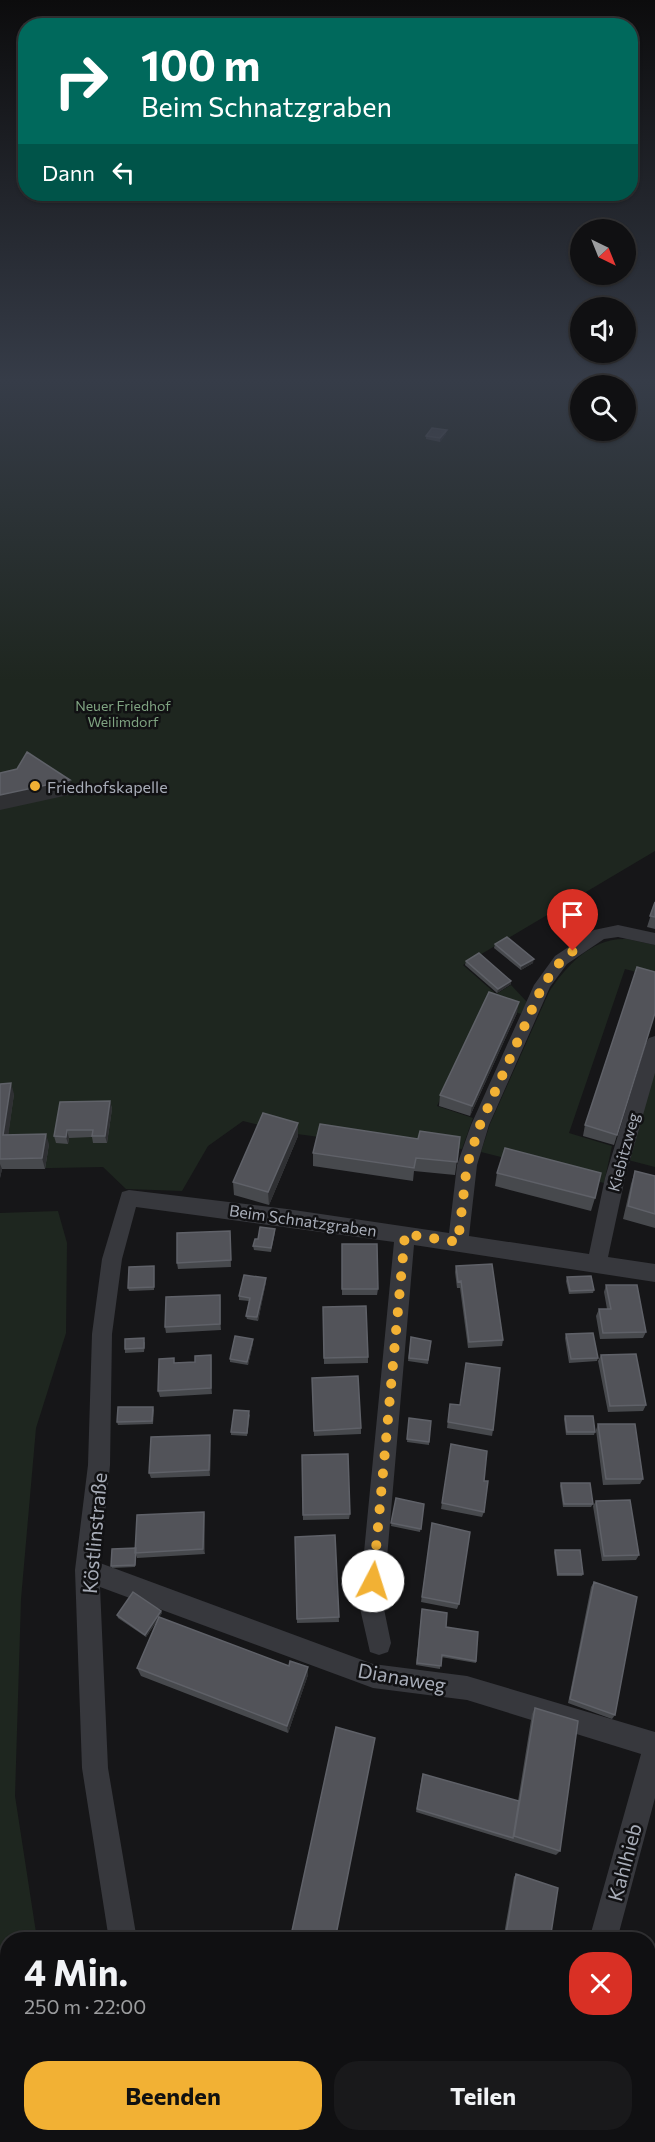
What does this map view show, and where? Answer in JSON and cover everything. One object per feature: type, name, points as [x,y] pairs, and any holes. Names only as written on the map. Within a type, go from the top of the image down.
[{"type":"street","points":[[458,1242],[467,1165],[480,1125],[543,985],[561,960],[600,934],[618,931],[655,939]]},
{"type":"street","name":"Kiebitzweg","points":[[597,1263],[615,1178],[655,1043]]},
{"type":"street","name":"Beim Schnatzgraben","points":[[129,1198],[287,1216],[655,1273]]},
{"type":"street","name":"Köstlinstraße","points":[[122,1932],[94,1768],[87,1570],[99,1465],[102,1334],[112,1259],[129,1198]]},
{"type":"street","points":[[378,1643],[371,1604],[405,1234]]},
{"type":"street","name":"Dianaweg","points":[[87,1570],[373,1676],[467,1688],[655,1745]]},
{"type":"street","name":"Kahlhieb","points":[[605,1932],[655,1750]]},
{"type":"green space","name":"Neuer Friedhof Weilimdorf","points":[[0,481],[655,481],[655,851],[463,965],[496,994],[511,985],[527,1002],[521,1014],[486,1002],[437,1106],[473,1118],[462,1149],[416,1142],[408,1149],[297,1134],[243,1121],[208,1146],[182,1191],[126,1189],[103,1167],[0,1169]]},
{"type":"green space","points":[[627,939],[655,945],[655,977],[625,969],[569,1133],[612,1146],[604,1183],[481,1152],[490,1124],[549,992],[563,972],[591,948],[614,940]]},
{"type":"green space","points":[[655,1071],[655,1167],[628,1160]]},
{"type":"green space","points":[[58,1211],[67,1243],[66,1333],[36,1428],[21,1599],[15,1796],[36,1932],[0,1932],[0,1213]]},
{"type":"building","points":[[27,752],[70,780],[0,795],[0,773],[17,769]]},
{"type":"building","points":[[655,902],[655,917],[650,916]]},
{"type":"building","points":[[507,937],[534,959],[521,966],[495,944]]},
{"type":"building","points":[[479,953],[511,981],[498,989],[466,961]]},
{"type":"building","points":[[637,967],[655,972],[655,1013],[617,1135],[585,1125]]},
{"type":"building","points":[[489,992],[519,1002],[472,1106],[440,1095]]},
{"type":"building","points":[[11,1083],[3,1135],[46,1134],[42,1158],[0,1159],[0,1084]]},
{"type":"building","points":[[110,1101],[105,1136],[92,1136],[93,1130],[67,1130],[66,1137],[54,1136],[60,1102]]},
{"type":"building","points":[[263,1113],[298,1123],[268,1192],[233,1182]]},
{"type":"building","points":[[320,1124],[418,1139],[420,1131],[460,1137],[457,1162],[416,1158],[414,1168],[313,1153]]},
{"type":"building","points":[[505,1148],[601,1173],[595,1198],[497,1173]]},
{"type":"building","points":[[635,1171],[655,1176],[655,1214],[628,1206]]},
{"type":"building","points":[[260,1227],[275,1229],[271,1248],[253,1246],[255,1239],[258,1239]]},
{"type":"building","points":[[230,1231],[231,1260],[177,1263],[177,1233]]},
{"type":"building","points":[[342,1244],[377,1244],[378,1289],[342,1289]]},
{"type":"building","points":[[492,1264],[503,1340],[469,1342],[461,1281],[458,1282],[456,1266]]},
{"type":"building","points":[[154,1266],[154,1287],[128,1288],[129,1267]]},
{"type":"building","points":[[244,1275],[266,1278],[257,1317],[246,1316],[250,1298],[239,1296]]},
{"type":"building","points":[[591,1276],[594,1290],[570,1291],[567,1277]]},
{"type":"building","points":[[606,1285],[637,1285],[646,1332],[603,1333],[599,1309],[611,1309]]},
{"type":"building","points":[[220,1295],[220,1324],[165,1327],[166,1297]]},
{"type":"building","points":[[366,1306],[368,1357],[324,1358],[323,1307]]},
{"type":"building","points":[[593,1333],[598,1358],[571,1359],[566,1334]]},
{"type":"building","points":[[235,1336],[253,1339],[247,1362],[230,1359]]},
{"type":"building","points":[[411,1337],[431,1341],[428,1360],[409,1358]]},
{"type":"building","points":[[144,1338],[144,1348],[125,1349],[125,1339]]},
{"type":"building","points":[[636,1354],[646,1405],[610,1406],[601,1355]]},
{"type":"building","points":[[211,1355],[211,1388],[158,1391],[159,1359],[174,1358],[174,1363],[195,1362],[195,1356]]},
{"type":"building","points":[[466,1363],[500,1368],[493,1430],[448,1422],[450,1404],[460,1405]]},
{"type":"building","points":[[358,1376],[361,1428],[314,1431],[312,1378]]},
{"type":"building","points":[[118,1407],[153,1407],[152,1421],[117,1422]]},
{"type":"building","points":[[234,1410],[249,1411],[247,1433],[231,1432]]},
{"type":"building","points":[[565,1416],[593,1416],[595,1432],[567,1432]]},
{"type":"building","points":[[409,1418],[431,1421],[429,1442],[407,1439]]},
{"type":"building","points":[[598,1424],[635,1424],[643,1479],[606,1479]]},
{"type":"building","points":[[210,1435],[209,1470],[149,1473],[151,1437]]},
{"type":"building","points":[[451,1444],[487,1451],[484,1481],[488,1481],[484,1512],[442,1503]]},
{"type":"building","points":[[348,1454],[350,1514],[303,1515],[302,1455]]},
{"type":"building","points":[[561,1483],[590,1483],[593,1504],[564,1504]]},
{"type":"building","points":[[396,1498],[424,1504],[421,1529],[391,1523]]},
{"type":"building","points":[[630,1500],[639,1555],[604,1556],[596,1501]]},
{"type":"building","points":[[204,1512],[203,1549],[135,1553],[137,1515]]},
{"type":"building","points":[[432,1523],[470,1532],[459,1604],[422,1597]]},
{"type":"building","points":[[335,1535],[339,1617],[297,1619],[295,1537]]},
{"type":"building","points":[[136,1548],[135,1565],[111,1566],[112,1549]]},
{"type":"building","points":[[555,1550],[580,1550],[583,1574],[558,1574]]},
{"type":"building","points":[[594,1582],[637,1597],[615,1715],[570,1699]]},
{"type":"building","points":[[133,1592],[161,1611],[145,1635],[117,1615]]},
{"type":"building","points":[[422,1609],[447,1613],[446,1627],[478,1632],[476,1661],[442,1655],[441,1666],[417,1663]]},
{"type":"building","points":[[159,1617],[289,1666],[290,1661],[308,1667],[287,1726],[137,1668]]},
{"type":"building","points":[[535,1708],[578,1721],[560,1851],[514,1836]]},
{"type":"building","points":[[336,1727],[375,1738],[337,1932],[292,1932]]},
{"type":"building","points":[[423,1774],[519,1801],[513,1838],[417,1809]]},
{"type":"building","points":[[516,1874],[558,1888],[551,1932],[506,1932]]},
{"type":"place","name":"Friedhofskapelle","points":[[35,786]]},
{"type":"route","points":[[373,1581],[405,1234],[458,1242],[467,1165],[480,1125],[543,985],[560,962],[573,951]]}]
